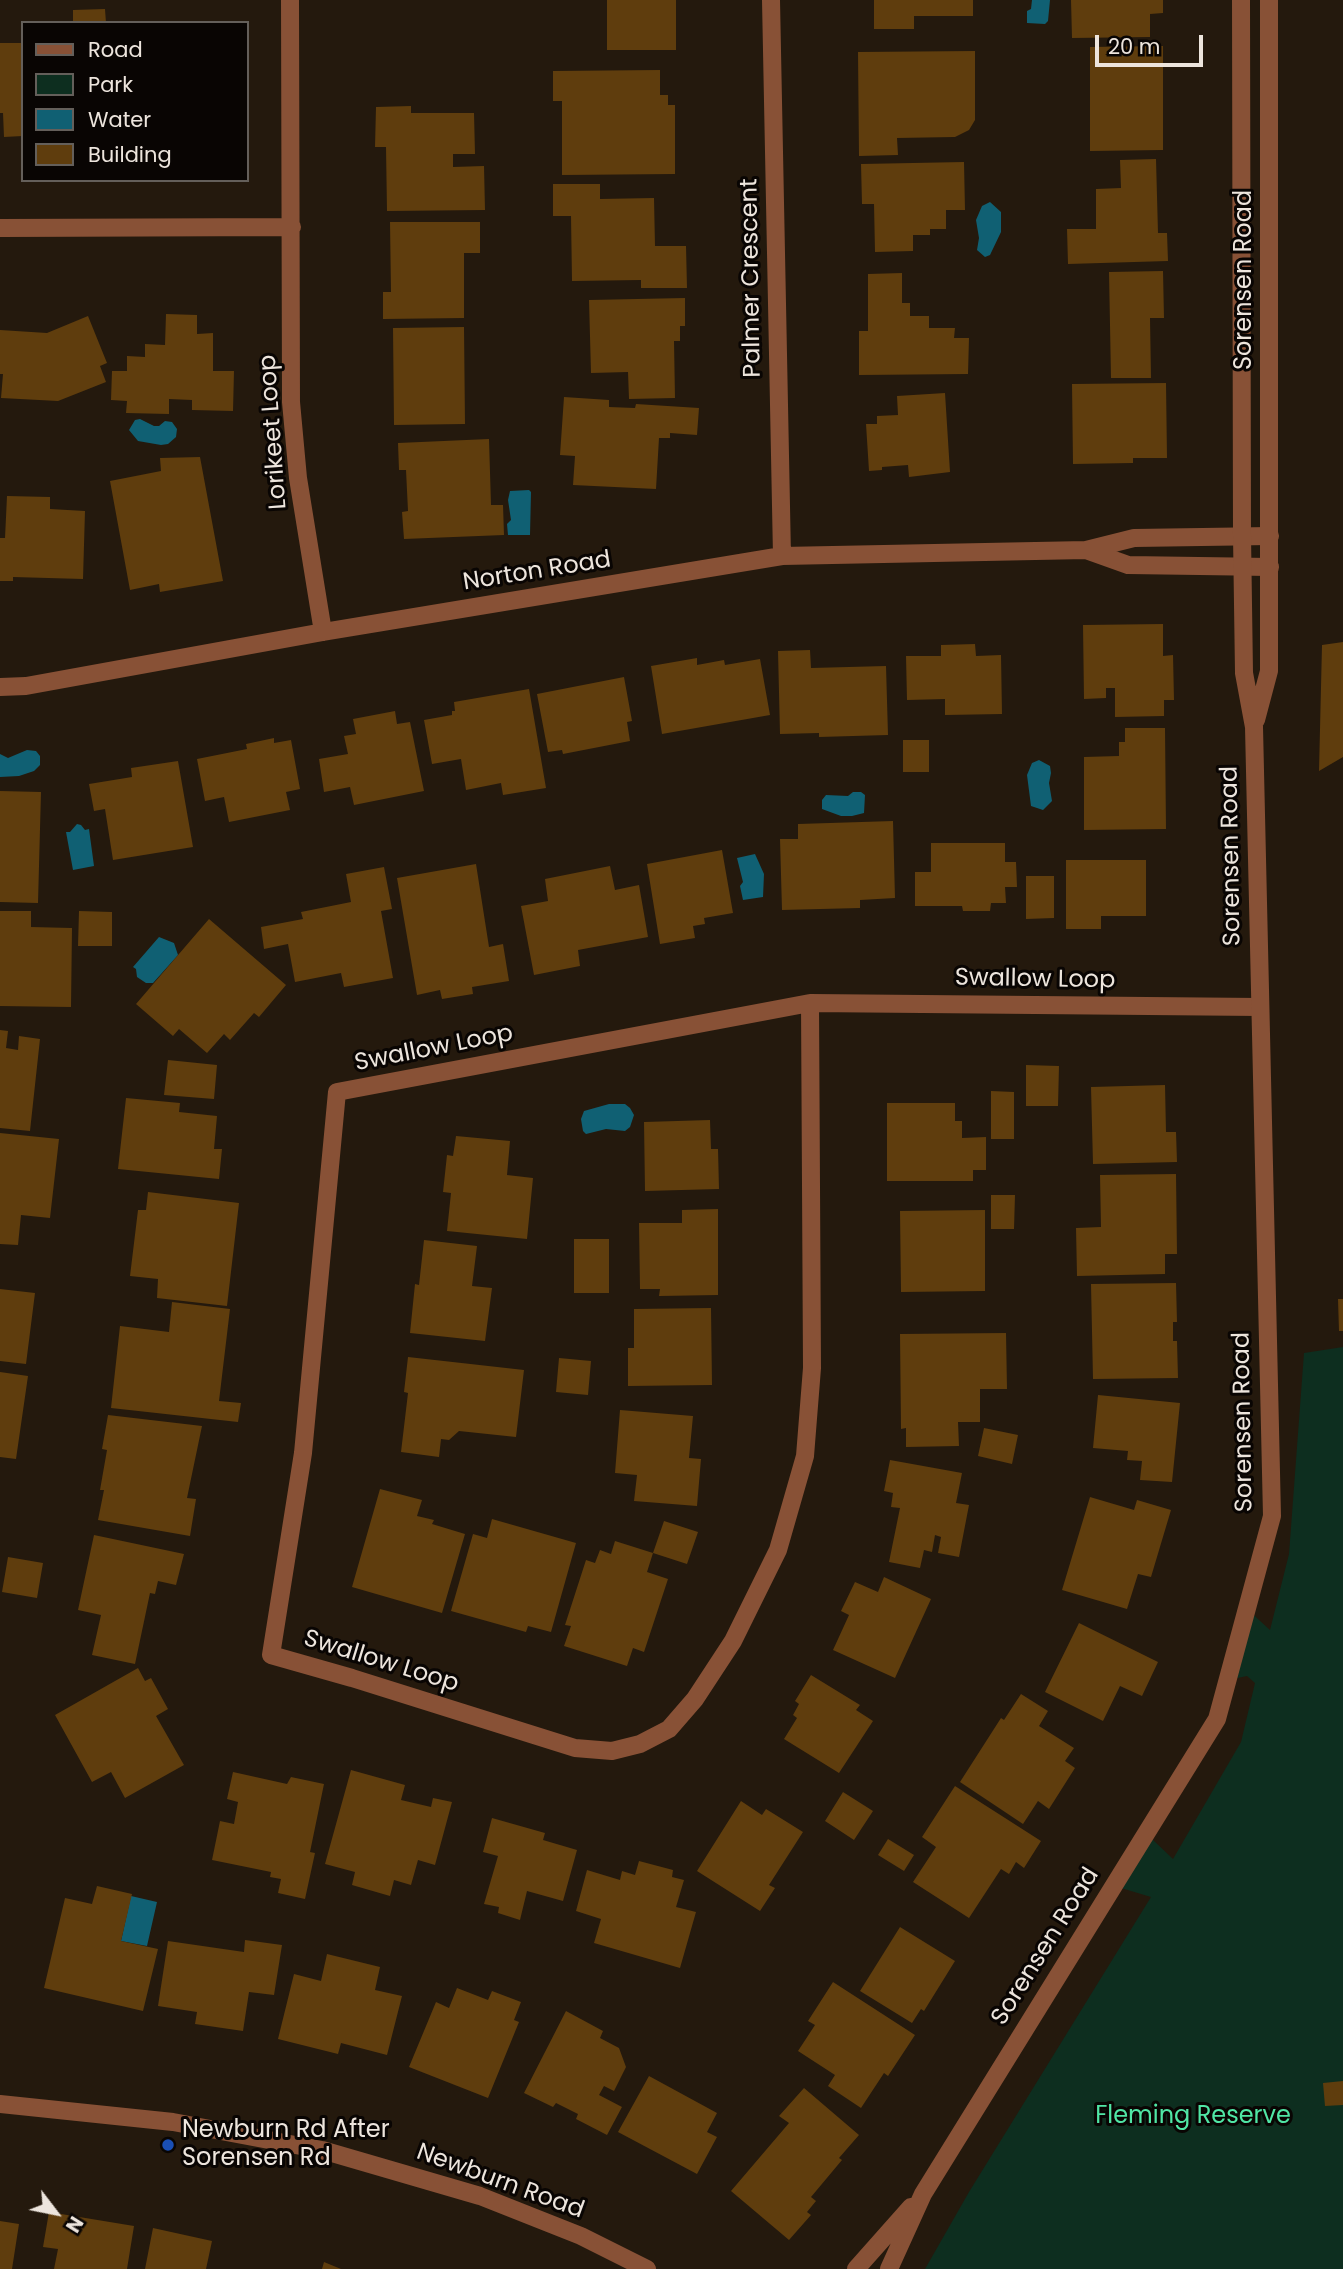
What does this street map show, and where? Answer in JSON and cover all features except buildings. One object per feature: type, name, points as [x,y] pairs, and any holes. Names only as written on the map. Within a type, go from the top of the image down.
[{"type":"street","name":"Lorikeet Loop","points":[[290,0],[292,415],[298,478],[323,632]]},
{"type":"street","name":"Palmer Crescent","points":[[771,0],[782,556]]},
{"type":"street","name":"Sorensen Road","points":[[889,2269],[923,2194],[1217,1719],[1272,1516],[1254,727],[1244,673],[1241,535],[1241,0]]},
{"type":"street","name":"Sorensen Road","points":[[1254,727],[1269,671],[1269,0]]},
{"type":"street","points":[[0,228],[292,227]]},
{"type":"street","name":"Norton Road","points":[[0,687],[26,686],[323,632],[782,556],[1086,550],[1134,538],[1270,536]]},
{"type":"street","name":"Norton Road","points":[[1086,550],[1128,565],[1270,567]]},
{"type":"street","name":"Swallow Loop","points":[[810,1003],[812,1368],[804,1456],[778,1550],[733,1641],[695,1699],[669,1729],[640,1744],[611,1751],[575,1748],[271,1655],[303,1453],[337,1092],[810,1003],[1260,1007]]},
{"type":"street","name":"Newburn Road","points":[[0,2104],[173,2122],[323,2150],[480,2196],[580,2236],[648,2269]]},
{"type":"street","name":"Sorensen Road","points":[[856,2269],[923,2194]]},
{"type":"green space","name":"Fleming Reserve","points":[[1343,1347],[1343,2269],[925,2269],[969,2192],[1151,1897],[1121,1888],[1152,1839],[1173,1859],[1241,1742],[1255,1683],[1247,1676],[1228,1680],[1246,1608],[1270,1630],[1289,1554],[1304,1353]]},
{"type":"water","points":[[1032,0],[1050,0],[1048,21],[1045,24],[1027,23],[1027,11],[1031,9]]},
{"type":"water","points":[[990,202],[1001,212],[1001,232],[990,255],[985,257],[977,250],[979,238],[976,220],[982,206]]},
{"type":"water","points":[[140,419],[154,426],[165,421],[172,422],[177,429],[176,437],[168,444],[161,445],[138,441],[129,430],[135,420]]},
{"type":"water","points":[[529,490],[530,535],[508,535],[507,524],[511,520],[508,500],[510,491]]},
{"type":"water","points":[[27,750],[36,751],[40,756],[40,765],[34,771],[19,776],[0,777],[0,754],[8,758]]},
{"type":"water","points":[[1039,760],[1050,766],[1051,773],[1049,783],[1052,801],[1043,810],[1031,806],[1027,775],[1032,763]]},
{"type":"water","points":[[853,792],[865,795],[864,813],[841,816],[822,809],[822,800],[826,795],[848,796]]},
{"type":"water","points":[[77,824],[85,830],[89,829],[94,866],[73,870],[66,832],[70,832]]},
{"type":"water","points":[[755,854],[764,874],[763,897],[743,900],[740,886],[743,882],[737,858]]},
{"type":"water","points":[[159,937],[174,943],[178,955],[153,983],[146,983],[137,977],[133,967]]},
{"type":"water","points":[[609,1104],[625,1104],[630,1108],[634,1115],[630,1127],[625,1131],[606,1129],[586,1134],[581,1119],[584,1111]]},
{"type":"water","points":[[131,1896],[157,1902],[147,1946],[121,1941]]},
{"type":"place","name":"Newburn Rd After Sorensen Rd","points":[[168,2145]]}]
